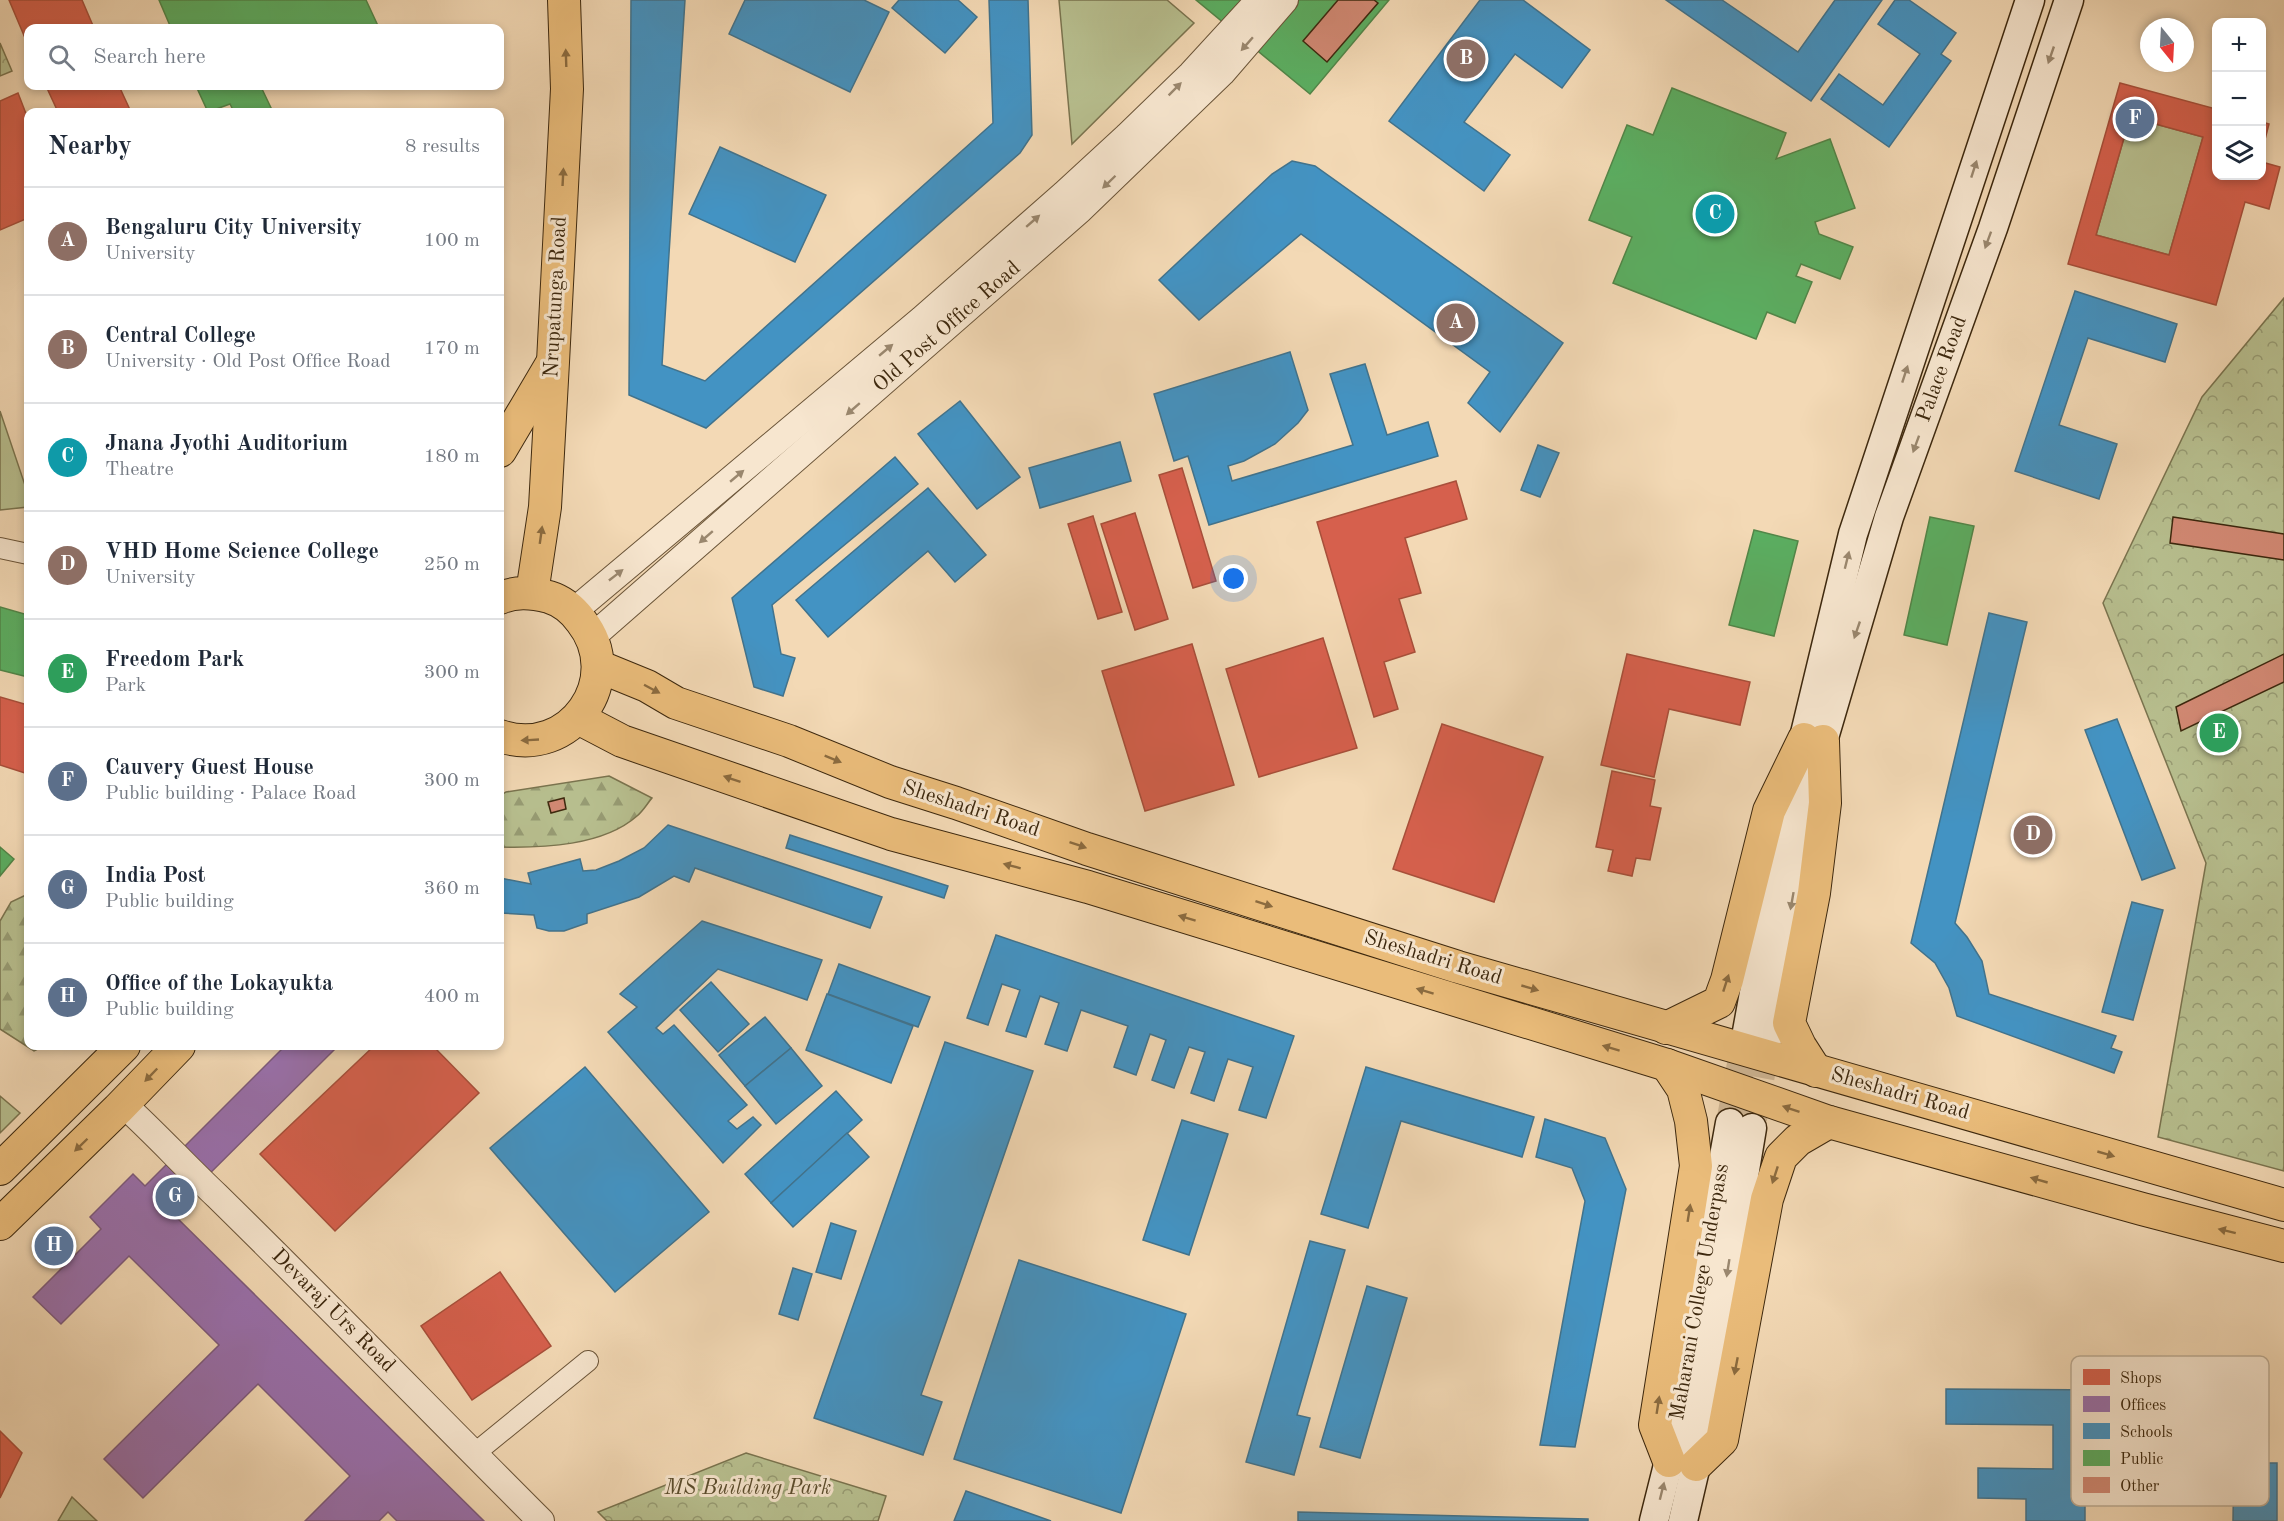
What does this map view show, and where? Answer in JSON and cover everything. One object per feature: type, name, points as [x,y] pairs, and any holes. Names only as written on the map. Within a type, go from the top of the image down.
[{"type":"main road","name":"Nrupatunga Road","points":[[532,593],[545,507],[553,362],[567,89],[564,0]]},
{"type":"main road","name":"Palace Road","points":[[1813,740],[1853,534],[2030,0]]},
{"type":"main road","name":"Palace Road","points":[[1813,740],[1889,518],[1993,228],[2069,0]]},
{"type":"main road","points":[[504,444],[553,362]]},
{"type":"main road","points":[[504,596],[532,593],[555,599],[574,611],[589,630],[598,676],[592,698],[578,718],[560,732],[538,740],[512,740],[504,737]]},
{"type":"main road","name":"Sheshadri Road","points":[[595,652],[676,703],[789,741],[890,782],[1087,849],[1458,967],[2284,1205]]},
{"type":"main road","name":"Sheshadri Road","points":[[578,718],[622,741],[891,834],[1064,880],[1667,1065],[1829,1122],[2284,1246]]},
{"type":"main road","points":[[1666,1028],[1719,1002],[1727,980],[1769,811],[1813,740]]},
{"type":"main road","points":[[1757,1039],[1789,800],[1813,740]]},
{"type":"main road","points":[[1813,740],[1825,803],[1814,893],[1789,1023],[1816,1071]]},
{"type":"main road","points":[[0,1169],[120,1050]]},
{"type":"main road","points":[[0,1224],[175,1050]]},
{"type":"main road","points":[[1667,1065],[1683,1089],[1691,1121],[1696,1166],[1654,1425],[1683,1463],[1683,1521]]},
{"type":"main road","points":[[1654,1521],[1683,1463],[1722,1440],[1767,1199],[1781,1157],[1798,1140],[1829,1122]]},
{"type":"main road","name":"Maharani College Underpass","points":[[1683,1463],[1741,1125]]},
{"type":"street","name":"Old Post Office Road","points":[[574,611],[913,327],[1064,194],[1191,74],[1259,0]]},
{"type":"street","name":"Old Post Office Road","points":[[595,652],[1080,210],[1222,73],[1285,0]]},
{"type":"street","points":[[0,548],[24,553]]},
{"type":"street","name":"Devaraj Urs Road","points":[[123,1104],[174,1151],[204,1184],[541,1521]]},
{"type":"street","points":[[474,1454],[588,1361]]},
{"type":"green space","points":[[1059,0],[1167,0],[1194,23],[1072,144]]},
{"type":"green space","points":[[0,43],[12,71],[0,76]]},
{"type":"green space","points":[[2130,117],[2203,137],[2169,255],[2096,235]]},
{"type":"green space","points":[[2284,298],[2284,1171],[2158,1137],[2206,863],[2103,603],[2202,397]]},
{"type":"green space","points":[[0,411],[24,482],[24,507],[0,510]]},
{"type":"green space","points":[[609,776],[652,798],[639,814],[607,834],[553,846],[504,847],[504,793]]},
{"type":"green space","points":[[24,896],[24,1045],[0,1029],[0,921],[11,902]]},
{"type":"green space","points":[[0,1096],[20,1113],[0,1133]]},
{"type":"green space","name":"MS Building Park","points":[[746,1453],[886,1496],[878,1521],[607,1521],[598,1512]]},
{"type":"green space","points":[[72,1497],[97,1521],[58,1521]]},
{"type":"building: Shops","points":[[9,0],[82,0],[92,24],[24,24],[24,36]]},
{"type":"building: Shops","points":[[2120,83],[2212,108],[2212,180],[2266,180],[2266,163],[2280,167],[2269,209],[2245,202],[2216,305],[2068,264]],"holes":[[[2130,117],[2203,137],[2169,255],[2096,235]]]},
{"type":"building: Shops","points":[[48,90],[121,90],[129,108],[56,108]]},
{"type":"building: Shops","points":[[18,93],[24,109],[24,220],[0,230],[0,101]]},
{"type":"building: Shops","points":[[1182,468],[1216,581],[1193,588],[1159,475]]},
{"type":"building: Shops","points":[[1456,481],[1467,519],[1405,538],[1421,593],[1399,599],[1415,652],[1384,662],[1398,709],[1374,717],[1317,522]]},
{"type":"building: Shops","points":[[1135,513],[1168,619],[1135,630],[1101,524]]},
{"type":"building: Shops","points":[[1093,516],[1122,612],[1098,619],[1068,524]]},
{"type":"building: Shops","points":[[1323,638],[1357,748],[1259,777],[1226,669]]},
{"type":"building: Shops","points":[[1192,644],[1234,785],[1145,811],[1102,671]]},
{"type":"building: Shops","points":[[1627,654],[1750,682],[1740,725],[1669,709],[1654,777],[1601,765]]},
{"type":"building: Shops","points":[[0,697],[24,704],[24,773],[0,765]]},
{"type":"building: Shops","points":[[1442,724],[1543,757],[1494,902],[1393,869]]},
{"type":"building: Shops","points":[[1612,771],[1655,780],[1650,806],[1661,808],[1650,860],[1636,858],[1632,876],[1608,871],[1613,850],[1596,847]]},
{"type":"building: Shops","points":[[370,1050],[437,1050],[479,1093],[335,1231],[260,1154]]},
{"type":"building: Shops","points":[[500,1272],[551,1346],[472,1400],[421,1326]]},
{"type":"building: Shops","points":[[0,1431],[22,1453],[0,1498]]},
{"type":"building: Offices","points":[[281,1050],[334,1050],[171,1212],[484,1521],[397,1521],[388,1512],[379,1521],[305,1521],[350,1476],[258,1384],[143,1498],[104,1459],[219,1345],[129,1256],[61,1324],[33,1297],[101,1229],[90,1217],[133,1174],[145,1186]]},
{"type":"building: Schools","points":[[631,0],[685,0],[662,365],[705,381],[993,123],[989,0],[1028,0],[1032,135],[1020,153],[706,428],[629,395]]},
{"type":"building: Schools","points":[[745,0],[864,0],[889,12],[850,92],[729,34]]},
{"type":"building: Schools","points":[[899,0],[958,0],[977,17],[945,53],[892,8]]},
{"type":"building: Schools","points":[[1480,0],[1523,0],[1590,50],[1562,88],[1515,54],[1464,122],[1510,155],[1484,191],[1389,121]]},
{"type":"building: Schools","points":[[1666,0],[1722,0],[1798,52],[1835,0],[1882,0],[1811,101]]},
{"type":"building: Schools","points":[[1895,0],[1909,0],[1956,33],[1941,54],[1951,61],[1889,147],[1821,99],[1839,74],[1883,105],[1920,54],[1878,24]]},
{"type":"building: Schools","points":[[720,147],[826,195],[795,262],[689,214]]},
{"type":"building: Schools","points":[[1292,161],[1315,166],[1563,343],[1500,432],[1468,403],[1490,372],[1301,234],[1199,320],[1159,280],[1272,174]]},
{"type":"building: Schools","points":[[2075,291],[2177,324],[2165,362],[2088,338],[2059,425],[2117,444],[2099,499],[2015,471]]},
{"type":"building: Schools","points":[[1290,352],[1308,410],[1298,423],[1275,444],[1244,461],[1228,466],[1232,481],[1353,445],[1330,374],[1365,364],[1387,435],[1428,422],[1438,456],[1209,525],[1188,456],[1174,461],[1154,394]]},
{"type":"building: Schools","points":[[960,401],[1020,477],[977,509],[918,434]]},
{"type":"building: Schools","points":[[1120,442],[1131,481],[1040,508],[1029,468]]},
{"type":"building: Schools","points":[[1538,445],[1559,453],[1540,497],[1521,490]]},
{"type":"building: Schools","points":[[895,457],[918,484],[772,605],[781,654],[795,658],[783,696],[754,687],[732,598]]},
{"type":"building: Schools","points":[[928,488],[986,555],[955,582],[928,551],[828,637],[796,600]]},
{"type":"building: Schools","points":[[1989,613],[2027,622],[1955,923],[1982,961],[1989,994],[2116,1036],[2111,1048],[2122,1052],[2114,1073],[1957,1016],[1949,988],[1935,963],[1911,943]]},
{"type":"building: Schools","points":[[2117,719],[2175,868],[2142,880],[2085,730]]},
{"type":"building: Schools","points":[[668,825],[882,897],[870,928],[695,868],[689,882],[674,876],[639,897],[587,914],[587,923],[564,931],[537,928],[534,915],[504,913],[504,879],[531,884],[528,873],[580,859],[583,871],[596,870],[644,848]]},
{"type":"building: Schools","points":[[790,835],[948,886],[944,898],[786,848]]},
{"type":"building: Schools","points":[[2132,902],[2163,910],[2133,1020],[2102,1012]]},
{"type":"building: Schools","points":[[702,921],[822,960],[807,1000],[718,969],[656,1028],[663,1034],[674,1025],[747,1105],[728,1121],[737,1129],[753,1117],[761,1125],[723,1163],[608,1032],[637,1007],[620,994]]},
{"type":"building: Schools","points":[[996,935],[1294,1036],[1266,1118],[1239,1110],[1253,1067],[1228,1059],[1214,1101],[1191,1093],[1205,1052],[1189,1047],[1174,1088],[1152,1080],[1166,1040],[1150,1034],[1136,1075],[1114,1067],[1128,1026],[1081,1010],[1067,1051],[1045,1044],[1059,1003],[1040,996],[1026,1037],[1006,1031],[1020,990],[1002,984],[988,1025],[967,1018]]},
{"type":"building: Schools","points":[[839,964],[930,997],[918,1027],[828,994]]},
{"type":"building: Schools","points":[[711,982],[749,1024],[718,1052],[680,1010]]},
{"type":"building: Schools","points":[[827,994],[913,1026],[891,1083],[806,1050]]},
{"type":"building: Schools","points":[[765,1017],[791,1048],[745,1086],[719,1055]]},
{"type":"building: Schools","points":[[945,1042],[1033,1071],[921,1395],[942,1402],[923,1455],[814,1418]]},
{"type":"building: Schools","points":[[791,1048],[822,1086],[776,1124],[745,1086]]},
{"type":"building: Schools","points":[[585,1067],[709,1212],[615,1292],[490,1148]]},
{"type":"building: Schools","points":[[1366,1067],[1534,1117],[1522,1157],[1401,1121],[1368,1228],[1321,1214]]},
{"type":"building: Schools","points":[[836,1091],[862,1120],[771,1203],[745,1174]]},
{"type":"building: Schools","points":[[1545,1119],[1605,1138],[1626,1189],[1575,1447],[1540,1445],[1585,1201],[1572,1168],[1536,1157]]},
{"type":"building: Schools","points":[[1182,1120],[1228,1134],[1189,1255],[1143,1240]]},
{"type":"building: Schools","points":[[847,1133],[869,1157],[793,1227],[771,1203]]},
{"type":"building: Schools","points":[[831,1223],[856,1231],[841,1279],[816,1272]]},
{"type":"building: Schools","points":[[1310,1241],[1345,1250],[1297,1415],[1310,1418],[1294,1475],[1246,1462]]},
{"type":"building: Schools","points":[[1019,1260],[1186,1314],[1121,1513],[954,1459]]},
{"type":"building: Schools","points":[[793,1268],[812,1274],[798,1320],[779,1314]]},
{"type":"building: Schools","points":[[1367,1286],[1407,1298],[1360,1458],[1320,1447]]},
{"type":"building: Schools","points":[[1946,1389],[2071,1390],[2071,1506],[2085,1506],[2085,1521],[2026,1521],[2026,1499],[1978,1498],[1978,1468],[2053,1469],[2053,1425],[1946,1424]]},
{"type":"building: Schools","points":[[2269,1463],[2277,1463],[2277,1521],[2233,1521],[2233,1506],[2269,1506]]},
{"type":"building: Schools","points":[[966,1491],[1051,1521],[954,1521]]},
{"type":"building: Schools","points":[[1298,1512],[1588,1519],[1588,1521],[1298,1521]]},
{"type":"building: Public","points":[[159,0],[366,0],[377,24],[169,24]]},
{"type":"building: Public","points":[[1196,0],[1389,0],[1310,94]]},
{"type":"building: Public","points":[[1672,88],[1786,133],[1776,159],[1830,139],[1855,208],[1815,222],[1819,234],[1853,247],[1840,279],[1801,264],[1796,276],[1812,282],[1795,323],[1767,312],[1756,339],[1613,283],[1632,237],[1589,220],[1627,125],[1653,135]]},
{"type":"building: Public","points":[[198,90],[262,90],[271,108],[232,108],[230,104],[219,108],[206,108]]},
{"type":"building: Public","points":[[1930,517],[1974,526],[1947,645],[1904,635]]},
{"type":"building: Public","points":[[1754,530],[1798,541],[1774,636],[1729,625]]},
{"type":"building: Public","points":[[0,607],[24,614],[24,676],[0,670]]},
{"type":"building: Public","points":[[0,847],[14,859],[0,876]]},
{"type":"building: Other","points":[[1338,0],[1374,0],[1378,3],[1327,62],[1303,41]]},
{"type":"building: Other","points":[[2173,517],[2284,534],[2284,560],[2170,543]]},
{"type":"building: Other","points":[[2284,654],[2284,682],[2181,731],[2176,707]]},
{"type":"building: Other","points":[[564,798],[566,809],[551,813],[548,802]]},
{"type":"tunnel","points":[[1730,1123],[1746,1037]]},
{"type":"tunnel","points":[[1753,1119],[1767,1041]]},
{"type":"place","name":"Central College","points":[[1466,59]]},
{"type":"place","name":"Cauvery Guest House","points":[[2135,119]]},
{"type":"place","name":"Jnana Jyothi Auditorium","points":[[1715,214]]},
{"type":"place","name":"Bengaluru City University","points":[[1456,323]]},
{"type":"place","name":"Freedom Park","points":[[2219,733]]},
{"type":"place","name":"VHD Home Science College","points":[[2033,835]]},
{"type":"place","name":"India Post","points":[[175,1197]]},
{"type":"place","name":"Office of the Lokayukta","points":[[54,1246]]}]
